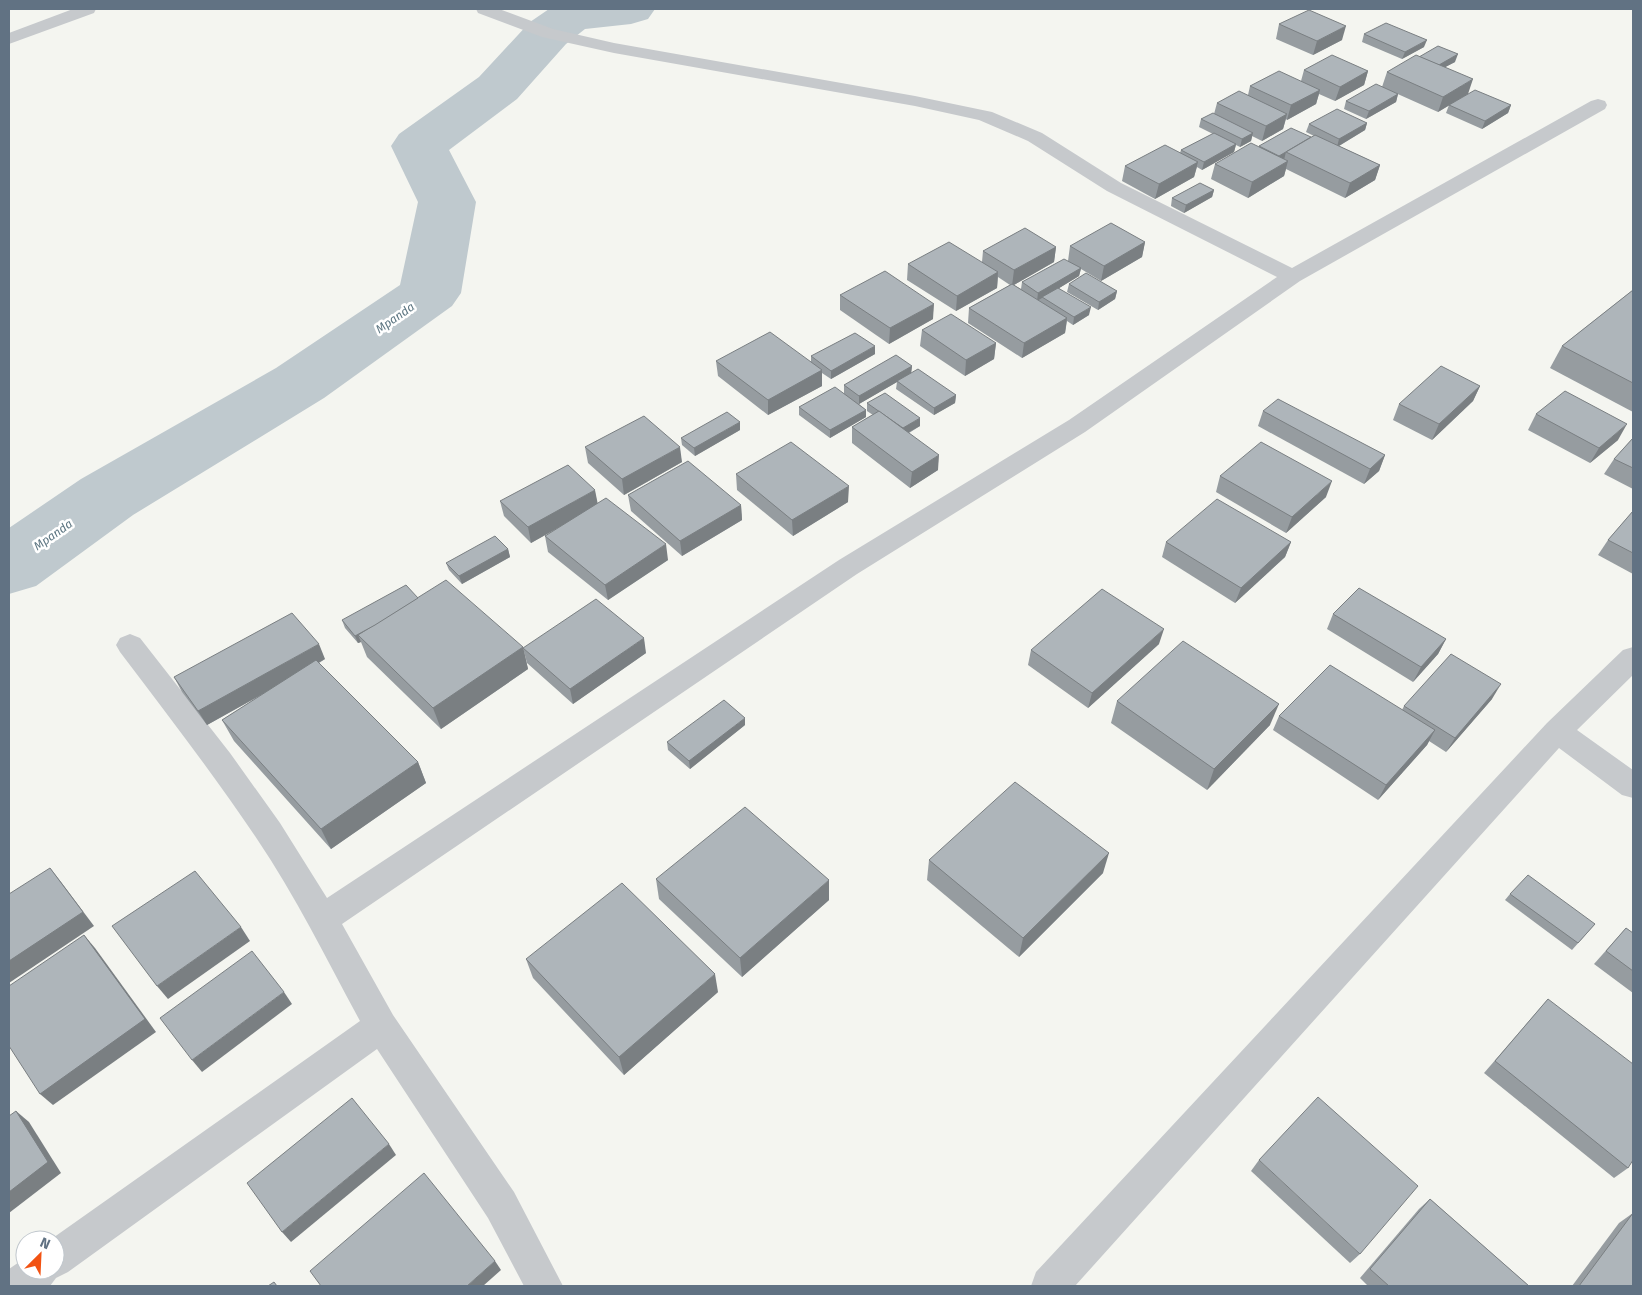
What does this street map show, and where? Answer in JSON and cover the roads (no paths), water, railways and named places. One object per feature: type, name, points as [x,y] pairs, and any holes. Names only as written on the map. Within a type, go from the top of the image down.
[{"type":"street","points":[[9,38],[88,9]]},
{"type":"street","points":[[484,9],[548,33],[614,48],[932,104],[985,116],[1035,137],[1114,187],[1292,276]]},
{"type":"street","points":[[322,919],[848,567],[1077,426],[1292,276],[1598,105]]},
{"type":"street","points":[[130,645],[253,808],[322,919],[381,1026],[500,1205],[544,1286]]},
{"type":"street","points":[[1050,1286],[1557,731],[1633,658]]},
{"type":"street","points":[[1557,731],[1633,786]]},
{"type":"street","points":[[65,1252],[381,1026]]},
{"type":"waterway","name":"Mpanda","points":[[9,566],[107,497],[300,383],[430,293],[447,202],[419,146],[498,88],[548,33],[571,16],[631,9]]}]
